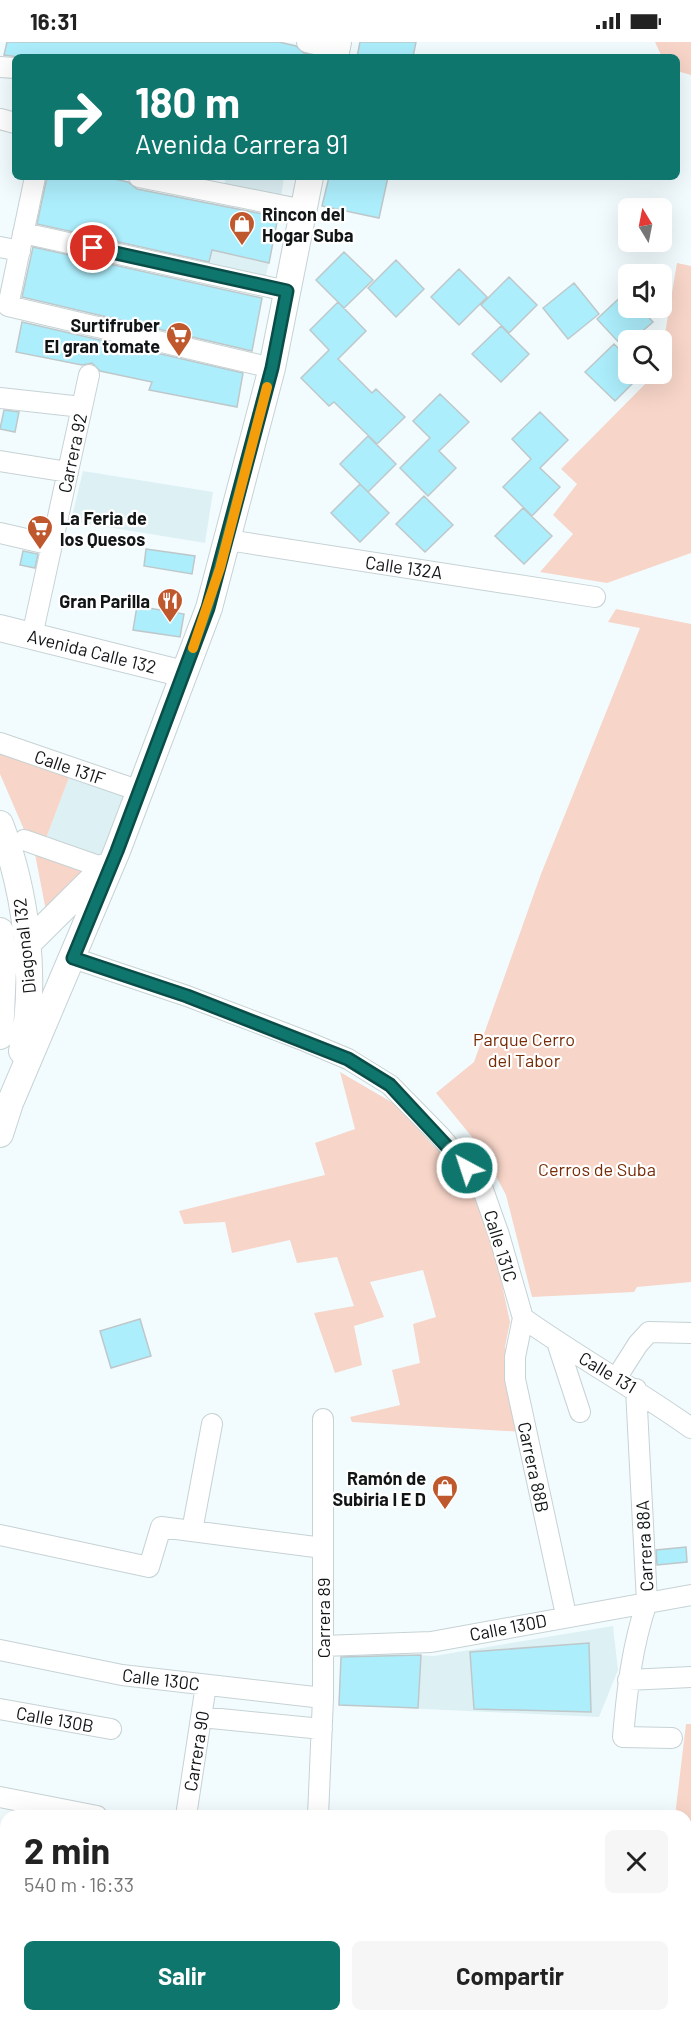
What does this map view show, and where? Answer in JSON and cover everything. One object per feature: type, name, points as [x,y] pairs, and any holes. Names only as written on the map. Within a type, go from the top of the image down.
[{"type":"main road","points":[[0,1134],[10,1103],[73,958],[110,859],[140,791],[208,608],[228,540],[272,368],[309,180]]},
{"type":"main road","name":"Avenida Calle 132","points":[[0,628],[184,674]]},
{"type":"main road","name":"Diagonal 132","points":[[0,824],[17,883],[27,945],[28,1016],[10,1103]]},
{"type":"main road","points":[[3,968],[110,859]]},
{"type":"main road","name":"Diagonal 132","points":[[0,931],[3,968],[0,1036]]},
{"type":"street","points":[[307,42],[336,49]]},
{"type":"street","points":[[34,180],[8,306],[272,368]]},
{"type":"street","points":[[154,180],[304,210]]},
{"type":"street","points":[[0,247],[22,242],[287,291]]},
{"type":"street","name":"Carrera 92","points":[[32,636],[89,375]]},
{"type":"street","points":[[0,398],[82,407]]},
{"type":"street","points":[[0,461],[68,472]]},
{"type":"street","points":[[0,533],[52,545]]},
{"type":"street","name":"Calle 132A","points":[[228,540],[588,597]]},
{"type":"street","name":"Calle 131F","points":[[0,743],[140,791]]},
{"type":"street","points":[[24,840],[110,859]]},
{"type":"street","name":"Calle 131C","points":[[73,958],[187,996],[305,1041],[348,1059],[390,1085],[440,1136],[481,1184],[499,1235],[523,1318]]},
{"type":"street","name":"Calle 131","points":[[523,1318],[557,1342],[636,1389],[691,1428]]},
{"type":"street","name":"Carrera 88B","points":[[523,1318],[515,1357],[515,1379],[566,1615]]},
{"type":"street","points":[[617,1377],[638,1344],[650,1332],[691,1333]]},
{"type":"street","points":[[557,1342],[580,1412]]},
{"type":"street","name":"Carrera 88A","points":[[636,1389],[647,1602],[637,1630],[628,1680],[623,1737],[672,1738]]},
{"type":"street","name":"Carrera 89","points":[[318,1810],[324,1698],[323,1419]]},
{"type":"street","points":[[192,1531],[212,1424]]},
{"type":"street","points":[[0,1535],[149,1567],[160,1527],[323,1548]]},
{"type":"street","name":"Calle 130D","points":[[323,1646],[431,1642],[566,1615],[691,1594]]},
{"type":"street","name":"Calle 130C","points":[[0,1650],[122,1675],[324,1698]]},
{"type":"street","points":[[628,1680],[691,1677]]},
{"type":"street","name":"Carrera 90","points":[[187,1810],[206,1685]]},
{"type":"street","name":"Calle 130B","points":[[0,1710],[111,1730]]},
{"type":"street","points":[[201,1717],[322,1729]]},
{"type":"street","points":[[0,1797],[66,1810]]},
{"type":"shaded area","points":[[225,180],[284,180],[281,197],[224,186]]},
{"type":"shaded area","points":[[212,250],[269,263],[265,279],[208,265]]},
{"type":"shaded area","points":[[83,471],[213,492],[205,543],[71,521]]},
{"type":"shaded area","points":[[71,772],[128,793],[101,861],[45,841]]},
{"type":"shaded area","points":[[613,1626],[618,1670],[599,1717],[339,1705],[341,1651],[434,1656]]},
{"type":"green space","points":[[655,42],[691,42],[691,75],[680,72],[680,54],[661,54]]},
{"type":"green space","points":[[677,263],[691,266],[691,553],[607,583],[540,572],[573,534],[553,515],[577,484],[561,469],[645,384],[672,384],[672,330],[666,330],[668,318],[672,318],[672,292]]},
{"type":"green space","name":"Cerros de Suba","points":[[616,609],[691,624],[691,1282],[637,1287],[634,1292],[532,1297],[506,1195],[481,1148],[436,1093],[474,1062],[541,874],[640,628],[608,622]]},
{"type":"green space","points":[[0,747],[71,772],[45,841],[25,832],[0,774]]},
{"type":"green space","points":[[34,849],[92,869],[47,916]]},
{"type":"green space","points":[[340,1072],[393,1103],[465,1179],[490,1229],[510,1322],[505,1347],[525,1432],[352,1422],[350,1417],[400,1405],[392,1370],[420,1363],[413,1324],[436,1317],[423,1270],[370,1282],[384,1317],[354,1326],[362,1365],[335,1373],[314,1313],[354,1306],[337,1257],[297,1263],[290,1240],[232,1253],[225,1222],[184,1224],[179,1211],[325,1175],[315,1143],[355,1129]]},
{"type":"green space","points":[[686,1724],[691,1724],[691,1810],[676,1810]]},
{"type":"building","points":[[7,42],[279,42],[296,46],[308,54],[12,54],[12,56],[4,55]]},
{"type":"building","points":[[360,42],[416,42],[414,54],[358,54]]},
{"type":"building","points":[[46,180],[119,180],[128,182],[137,189],[278,217],[269,263],[212,250],[209,262],[37,224]]},
{"type":"building","points":[[328,180],[387,180],[379,218],[322,206]]},
{"type":"building","points":[[33,247],[262,298],[252,351],[22,297]]},
{"type":"building","points":[[344,252],[373,280],[344,308],[316,280]]},
{"type":"building","points":[[396,260],[424,289],[396,317],[368,288]]},
{"type":"building","points":[[459,269],[487,297],[459,325],[431,297]]},
{"type":"building","points":[[509,277],[537,305],[509,333],[481,305]]},
{"type":"building","points":[[574,283],[599,314],[568,339],[543,308]]},
{"type":"building","points":[[618,299],[618,318],[649,318],[653,322],[644,330],[618,330],[618,342],[597,319]]},
{"type":"building","points":[[338,302],[366,331],[338,359],[372,393],[376,389],[405,417],[377,444],[334,402],[329,406],[301,378],[329,350],[310,330]]},
{"type":"building","points":[[22,322],[243,373],[237,407],[149,390],[152,382],[100,371],[92,363],[82,365],[16,352]]},
{"type":"building","points":[[501,326],[529,354],[501,382],[472,354]]},
{"type":"building","points":[[614,344],[618,348],[618,384],[632,384],[615,401],[585,372]]},
{"type":"building","points":[[440,394],[469,422],[439,451],[456,468],[428,496],[400,468],[430,438],[413,421]]},
{"type":"building","points":[[4,410],[19,412],[15,432],[0,429]]},
{"type":"building","points":[[540,412],[568,440],[540,468],[560,487],[532,516],[503,487],[531,459],[512,439]]},
{"type":"building","points":[[368,436],[396,464],[368,492],[340,464]]},
{"type":"building","points":[[360,484],[389,513],[360,542],[331,513]]},
{"type":"building","points":[[424,496],[453,525],[425,552],[396,524]]},
{"type":"building","points":[[523,508],[552,536],[524,564],[495,536]]},
{"type":"building","points":[[146,549],[195,556],[192,574],[144,566]]},
{"type":"building","points":[[23,551],[38,554],[35,568],[20,565]]},
{"type":"building","points":[[137,606],[184,614],[180,637],[133,630]]},
{"type":"building","points":[[140,1319],[151,1356],[111,1368],[100,1331]]},
{"type":"building","points":[[686,1547],[687,1562],[657,1565],[656,1550]]},
{"type":"building","points":[[589,1643],[591,1712],[474,1709],[470,1652]]},
{"type":"building","points":[[421,1655],[418,1708],[339,1705],[341,1657]]},
{"type":"slow traffic","points":[[193,648],[220,568],[267,387]]},
{"type":"place","name":"Rincon del Hogar Suba","points":[[242,247]]},
{"type":"place","name":"Surtifruber El gran tomate","points":[[179,358]]},
{"type":"place","name":"La Feria de los Quesos","points":[[40,551]]},
{"type":"place","name":"Gran Parilla","points":[[170,624]]},
{"type":"place","name":"Ramón de Subiria I E D","points":[[445,1511]]},
{"type":"route","points":[[93,248],[287,291],[272,368],[228,540],[208,608],[117,851],[73,958],[187,996],[348,1059],[390,1085],[440,1136],[467,1168]]},
{"type":"park label","name":"Parque Cerro del Tabor","points":[[524,1049]]}]
